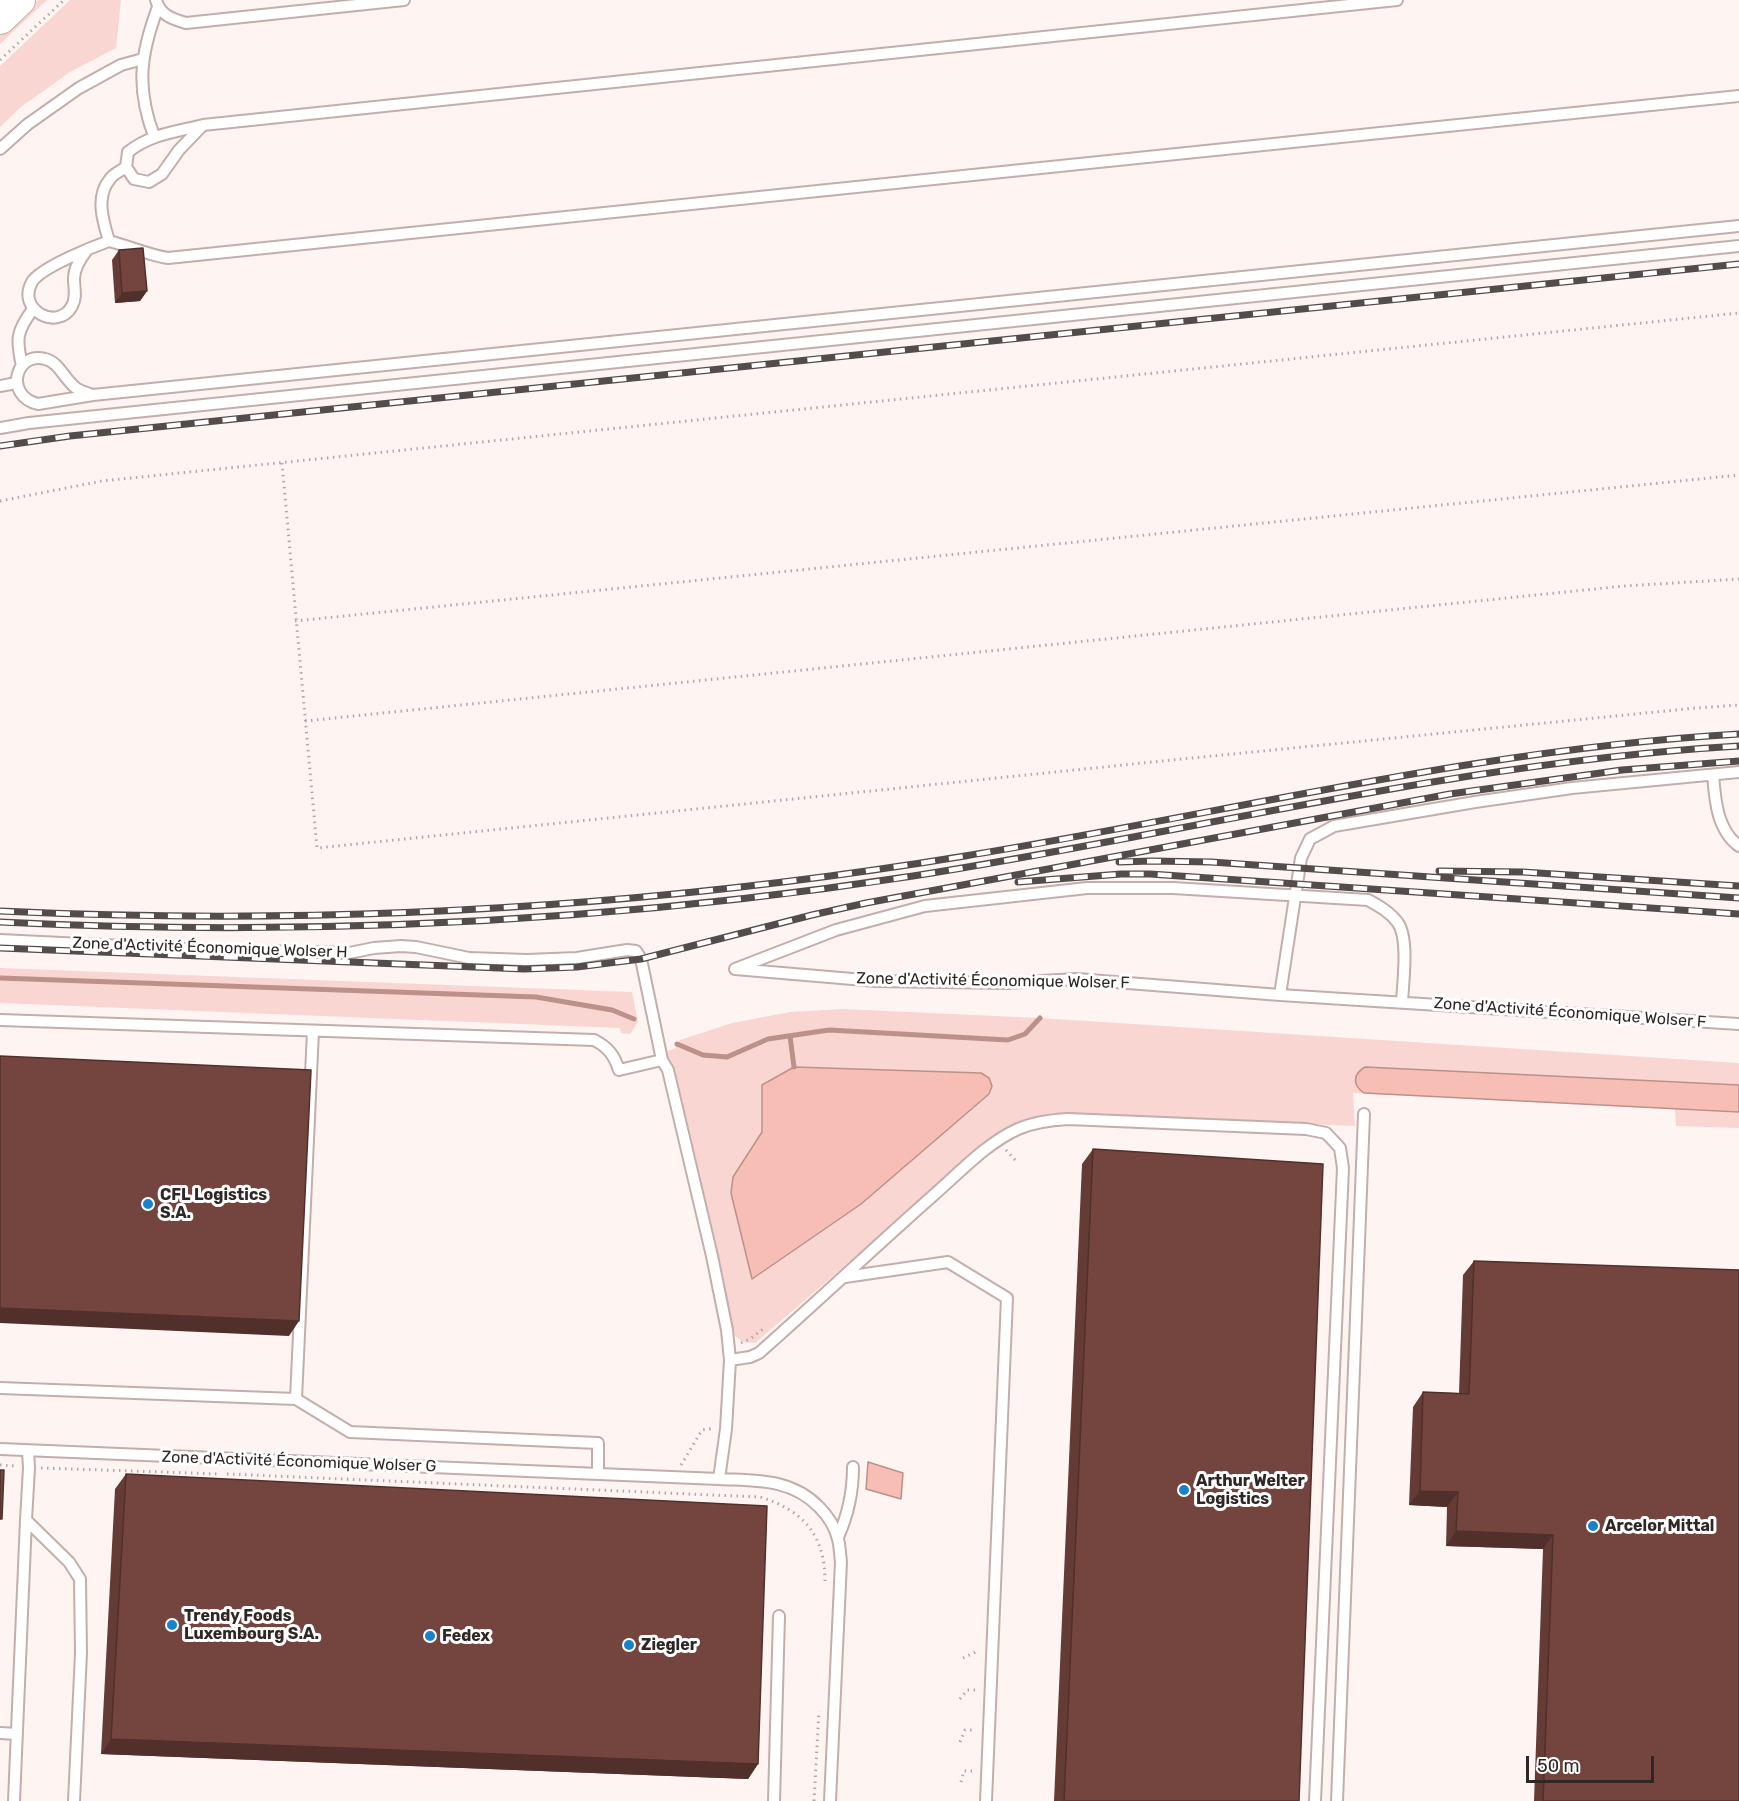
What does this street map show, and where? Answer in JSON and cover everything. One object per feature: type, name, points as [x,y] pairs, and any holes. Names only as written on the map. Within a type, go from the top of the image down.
[{"type":"main road","points":[[0,18],[20,0]]},
{"type":"lane","points":[[157,3],[170,19],[186,23],[404,0]]},
{"type":"lane","points":[[203,125],[179,150],[162,174],[149,183],[134,180],[126,167],[128,152],[154,136],[203,125],[1397,0]]},
{"type":"lane","points":[[154,136],[146,114],[142,89],[143,59],[157,3]]},
{"type":"lane","points":[[0,149],[28,124],[79,88],[121,65],[143,59]]},
{"type":"lane","points":[[87,250],[78,262],[74,278],[76,293],[72,307],[60,317],[45,318],[33,309],[28,295],[32,281],[62,262],[87,250],[109,241],[168,258],[202,255],[1739,96]]},
{"type":"lane","points":[[109,241],[102,216],[101,196],[110,179],[126,167]]},
{"type":"lane","points":[[93,395],[77,389],[56,365],[48,360],[39,358],[30,360],[17,373],[18,390],[30,402],[38,404],[93,395],[1739,226]]},
{"type":"lane","points":[[0,428],[64,419],[1739,246]]},
{"type":"lane","points":[[22,366],[17,344],[21,324],[33,309]]},
{"type":"lane","points":[[0,386],[16,382]]},
{"type":"lane","points":[[1280,995],[1301,858],[1310,839],[1334,826],[1572,788],[1739,772]]},
{"type":"lane","points":[[1713,775],[1715,807],[1728,836],[1739,846]]},
{"type":"lane","name":"Zone d'Activité Économique Wolser F","points":[[1402,1002],[1405,951],[1399,924],[1384,909],[1368,900],[1173,888],[1087,888],[925,906],[836,930],[735,969],[876,981],[1006,983],[1077,979],[1280,995],[1739,1024]]},
{"type":"lane","name":"Zone d'Activité Économique Wolser H","points":[[0,940],[186,949],[349,953],[401,946],[469,958],[527,960],[577,958],[627,950],[636,951],[641,959],[661,1057]]},
{"type":"lane","points":[[0,1020],[594,1040],[605,1045],[616,1060],[619,1070],[661,1057],[668,1070],[727,1330],[730,1360],[726,1429],[719,1479]]},
{"type":"lane","points":[[296,1400],[313,1031]]},
{"type":"lane","points":[[1337,1801],[1364,1114]]},
{"type":"lane","points":[[730,1360],[759,1353],[845,1277],[881,1241],[998,1140],[1019,1128],[1043,1121],[1086,1119],[1306,1129],[1326,1133],[1340,1148],[1343,1180],[1315,1801]]},
{"type":"lane","points":[[845,1277],[948,1262],[1007,1298],[986,1801]]},
{"type":"lane","name":"Zone d'Activité Économique Wolser G","points":[[0,1388],[296,1400],[350,1432],[598,1443],[598,1474]]},
{"type":"lane","name":"Zone d'Activité Économique Wolser G","points":[[0,1449],[719,1479],[787,1485],[809,1496],[827,1514],[838,1537],[841,1562],[830,1801]]},
{"type":"lane","points":[[14,1801],[28,1450]]},
{"type":"lane","points":[[838,1537],[844,1525],[853,1487],[853,1467]]},
{"type":"lane","points":[[26,1520],[69,1562],[80,1579],[81,1653],[74,1801]]},
{"type":"lane","points":[[774,1801],[779,1616]]},
{"type":"lane","points":[[0,1733],[17,1734]]},
{"type":"path","points":[[0,60],[64,0]]},
{"type":"path","points":[[0,501],[102,482],[1739,313]]},
{"type":"path","points":[[282,463],[317,848],[1184,759],[1739,705]]},
{"type":"path","points":[[295,621],[1739,475]]},
{"type":"path","points":[[304,721],[1624,586],[1739,579]]},
{"type":"path","points":[[677,1493],[681,1465],[702,1430],[726,1429]]},
{"type":"path","points":[[0,1464],[29,1468],[760,1497],[795,1512],[808,1526],[818,1542],[824,1560],[824,1590]]},
{"type":"path","points":[[963,1658],[978,1651]]},
{"type":"path","points":[[960,1699],[967,1690],[976,1690]]},
{"type":"path","points":[[814,1801],[819,1705]]},
{"type":"path","points":[[960,1742],[965,1730],[974,1730]]},
{"type":"path","points":[[960,1782],[964,1771],[972,1771]]},
{"type":"shaded area","points":[[38,0],[47,0],[0,44],[0,35]]},
{"type":"shaded area","points":[[70,0],[121,0],[116,48],[70,72],[21,107],[0,127],[0,66]]},
{"type":"shaded area","points":[[0,968],[632,992],[638,1022],[630,1034],[621,1033],[620,1028],[0,1003]]},
{"type":"shaded area","points":[[843,1009],[1040,1018],[1739,1063],[1739,1085],[1365,1067],[1358,1089],[1364,1093],[1353,1093],[1355,1126],[1066,1114],[1043,1117],[976,1153],[755,1343],[743,1342],[727,1330],[660,1053],[674,1049],[680,1040],[732,1023],[790,1012]],"holes":[[[989,1078],[992,1085],[989,1094],[861,1204],[753,1278],[733,1177],[762,1132],[762,1085]]]},
{"type":"shaded area","points":[[794,1067],[981,1073],[989,1078],[992,1086],[989,1094],[861,1204],[752,1279],[731,1193],[733,1177],[762,1132],[762,1085]]},
{"type":"shaded area","points":[[1365,1067],[1739,1085],[1739,1112],[1364,1093],[1357,1087],[1356,1076]]},
{"type":"shaded area","points":[[1675,1109],[1739,1112],[1739,1128],[1676,1126]]},
{"type":"shaded area","points":[[868,1462],[903,1473],[901,1499],[866,1489]]},
{"type":"building","points":[[143,248],[147,291],[122,293],[119,250]]},
{"type":"building","name":"CFL Logistics S.A.","points":[[0,1056],[311,1070],[299,1321],[0,1308]]},
{"type":"building","name":"Arthur Welter Logistics","points":[[1093,1149],[1323,1164],[1299,1801],[1064,1801]]},
{"type":"building","name":"Arcelor Mittal","points":[[1474,1261],[1739,1270],[1739,1801],[1543,1801],[1553,1535],[1456,1531],[1458,1492],[1420,1491],[1423,1392],[1469,1394]]},
{"type":"building","points":[[0,1470],[4,1470],[2,1519],[0,1519]]},
{"type":"building","points":[[126,1474],[767,1506],[758,1764],[111,1739]]},
{"type":"waterway","points":[[0,978],[536,997],[612,1010],[634,1019]]},
{"type":"waterway","points":[[677,1044],[703,1055],[727,1057],[768,1039],[829,1030],[1008,1040],[1025,1034],[1040,1018]]},
{"type":"waterway","points":[[790,1036],[794,1067]]},
{"type":"railway","points":[[0,446],[70,436],[1739,264]]},
{"type":"railway","points":[[0,911],[121,915],[363,914],[484,909],[725,889],[965,856],[1351,785],[1544,753],[1739,734]]},
{"type":"railway","points":[[0,922],[229,928],[343,926],[458,922],[686,905],[913,876],[1324,801],[1531,767],[1635,754],[1739,746]]},
{"type":"railway","points":[[0,948],[524,969],[577,967],[641,959],[866,903],[1450,794],[1622,770],[1739,761]]},
{"type":"railway","points":[[1119,862],[1211,862],[1739,898]]},
{"type":"railway","points":[[1439,871],[1523,872],[1739,886]]},
{"type":"railway","points":[[1018,882],[1150,874],[1739,914]]},
{"type":"place","name":"CFL Logistics S.A.","points":[[148,1204]]},
{"type":"place","name":"Arthur Welter Logistics","points":[[1184,1490]]},
{"type":"place","name":"Arcelor Mittal","points":[[1593,1526]]},
{"type":"place","name":"Trendy Foods Luxembourg S.A.","points":[[172,1625]]},
{"type":"place","name":"Fedex","points":[[430,1636]]},
{"type":"place","name":"Ziegler","points":[[629,1645]]}]
